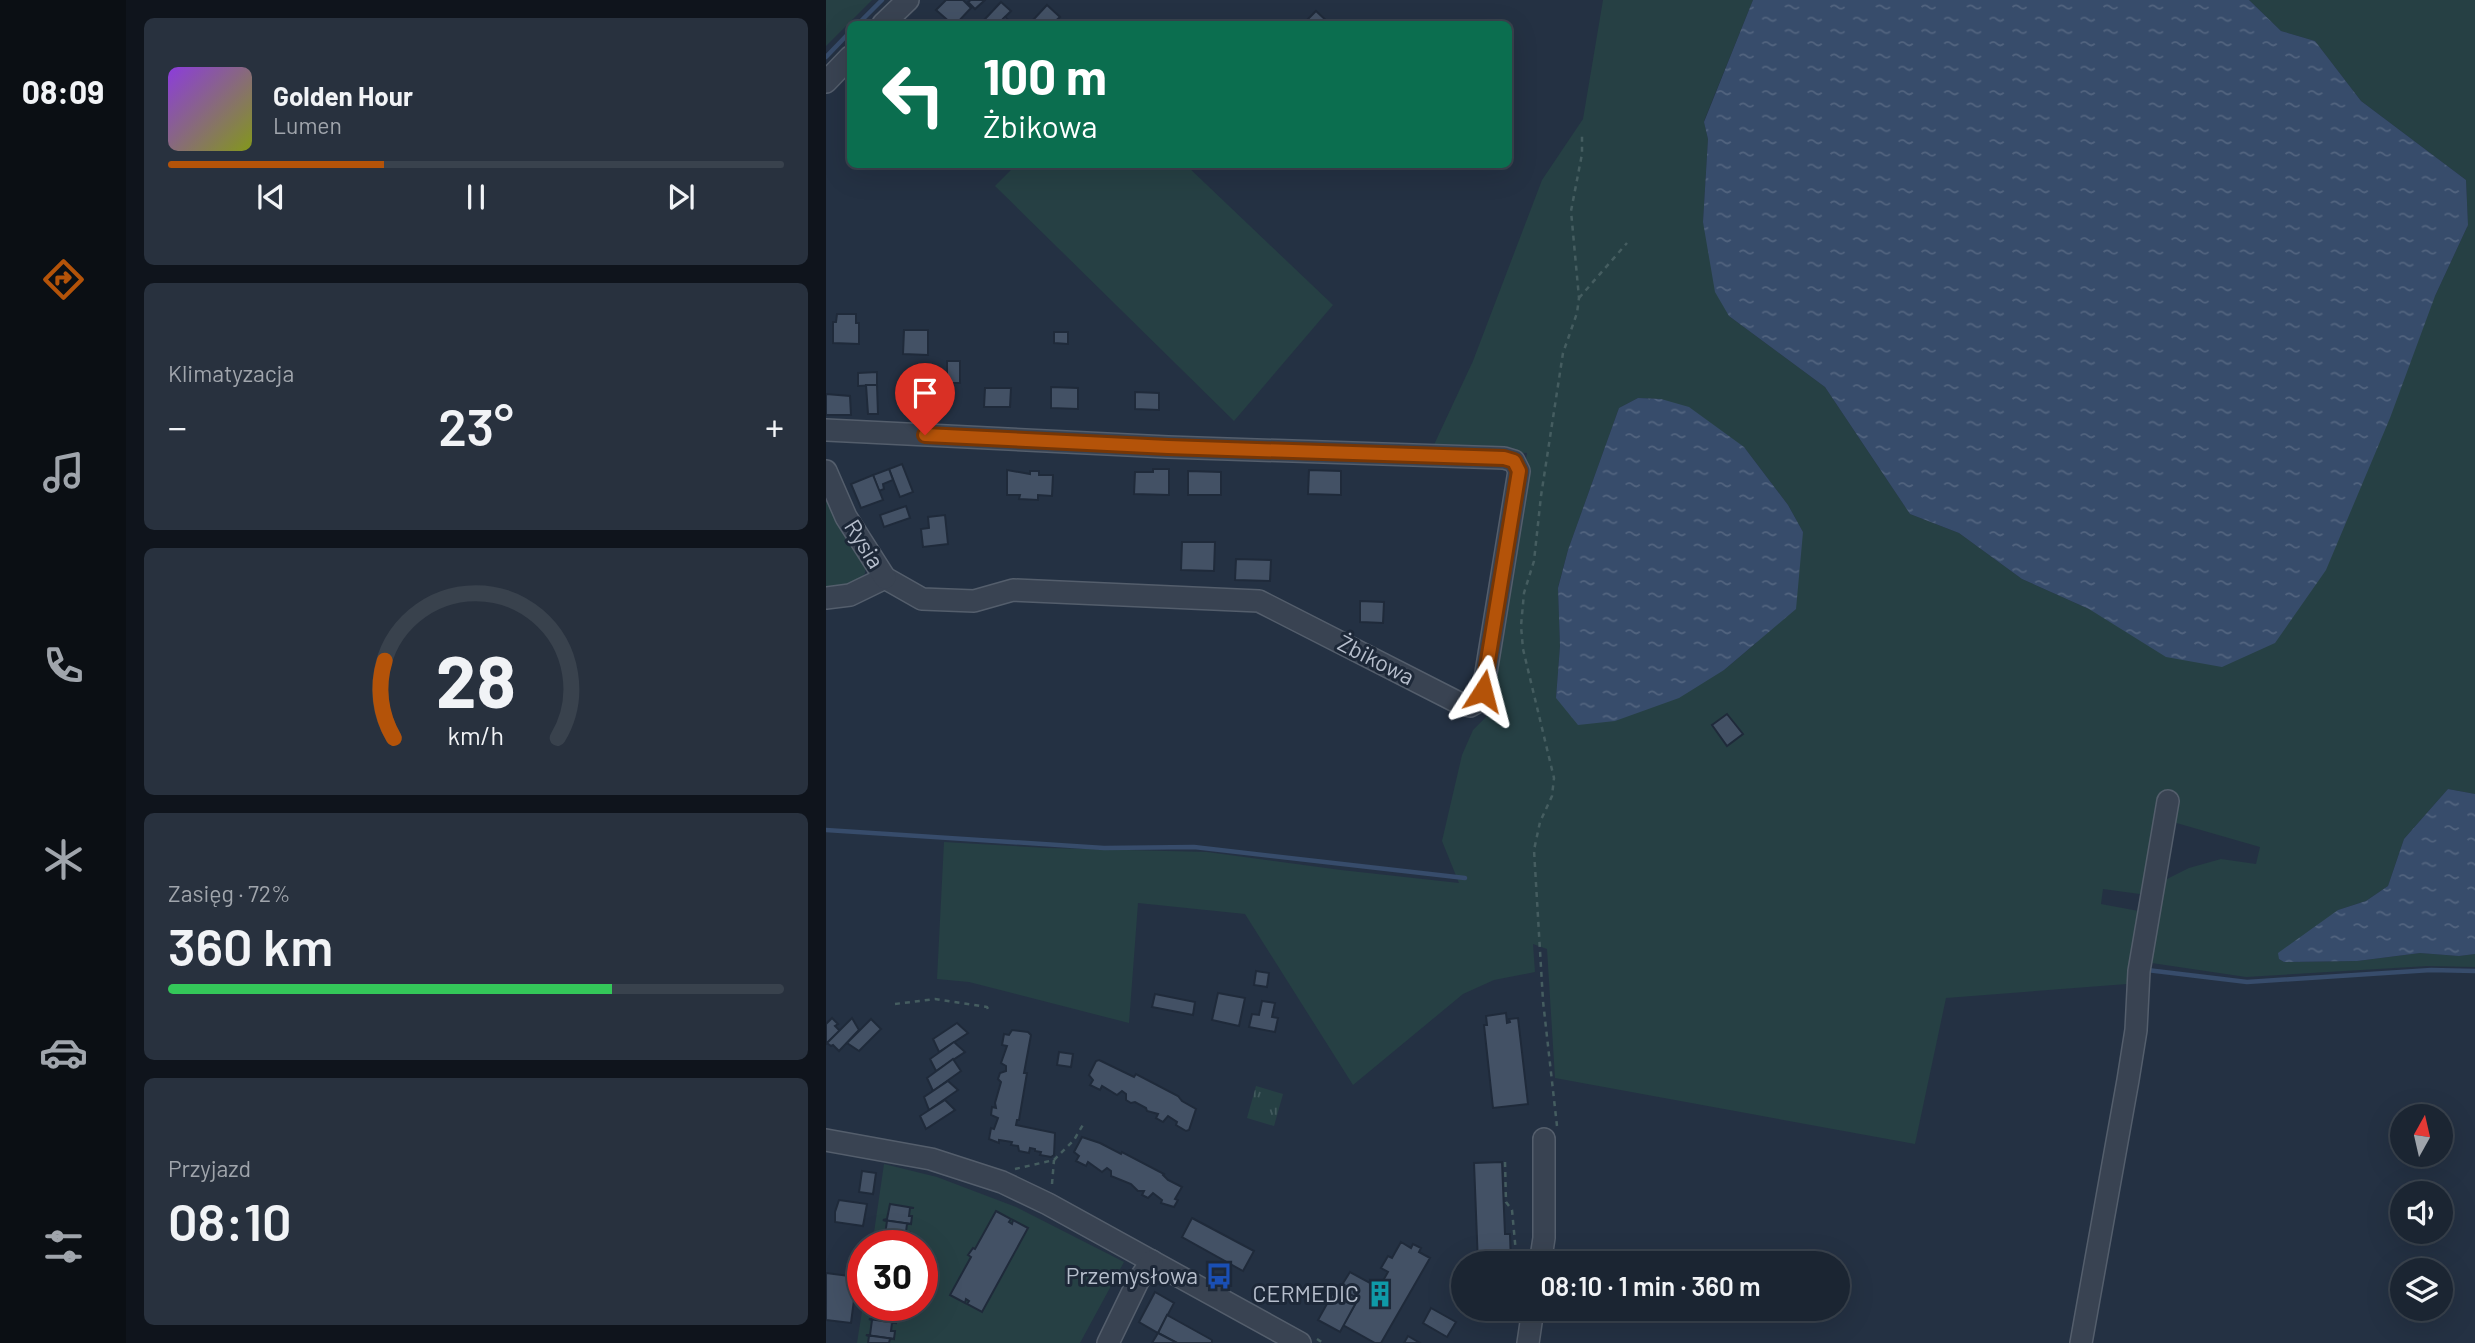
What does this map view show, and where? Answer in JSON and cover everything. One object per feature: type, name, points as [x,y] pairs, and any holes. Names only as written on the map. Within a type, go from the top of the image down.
[{"type":"street","points":[[886,21],[908,0]]},
{"type":"street","points":[[826,82],[847,60]]},
{"type":"street","name":"Żbikowa","points":[[826,430],[1168,447],[1504,458],[1514,461],[1519,471],[1483,691],[1479,701],[1471,706],[1459,703],[1259,601],[1013,590],[974,601],[922,599],[885,578]]},
{"type":"street","name":"Rysia","points":[[826,471],[846,517],[885,578]]},
{"type":"street","points":[[826,598],[850,595],[885,578]]},
{"type":"street","points":[[2081,1343],[2128,1080],[2136,1030],[2139,971],[2168,800]]},
{"type":"street","points":[[1542,1251],[1551,1132]]},
{"type":"street","points":[[826,1140],[931,1159],[991,1178],[1048,1204],[1300,1343]]},
{"type":"street","points":[[1108,1343],[1138,1281],[1152,1261]]},
{"type":"street","points":[[1528,1343],[1531,1321]]},
{"type":"path","points":[[1551,1132],[1534,850],[1540,822],[1552,796],[1554,778],[1523,649],[1521,626],[1524,593],[1534,561],[1539,507],[1563,353],[1577,313],[1579,298],[1571,211],[1582,154],[1582,132]]},
{"type":"path","points":[[1579,298],[1627,243]]},
{"type":"path","points":[[895,1004],[935,999],[987,1007],[990,1013]]},
{"type":"path","points":[[1005,1171],[1054,1160],[1074,1140],[1084,1124]]},
{"type":"path","points":[[1051,1191],[1054,1160]]},
{"type":"path","points":[[1505,1161],[1506,1202],[1512,1210],[1516,1251]]},
{"type":"green space","points":[[826,0],[872,0],[851,21],[847,21],[847,25],[826,46]]},
{"type":"green space","points":[[1603,0],[1753,0],[1704,121],[1708,139],[1703,222],[1729,316],[1825,387],[1910,514],[1959,533],[2022,579],[2089,609],[2435,296],[2468,225],[2466,180],[2361,101],[2315,41],[2281,31],[2249,0],[2475,0],[2475,794],[2448,789],[2404,839],[2388,886],[2366,901],[2338,910],[2279,959],[2284,962],[2357,961],[2420,953],[2459,956],[2475,954],[2475,967],[2428,966],[2246,977],[2145,962],[2161,882],[2189,868],[2221,859],[2256,864],[2260,847],[2173,822],[2147,895],[2103,889],[2101,904],[2144,912],[2127,984],[1946,998],[1915,1144],[1555,1078],[1547,949],[1533,944],[1535,972],[1494,980],[1463,994],[1353,1085],[1245,914],[1138,903],[1129,1023],[969,982],[937,979],[944,842],[1207,852],[1459,883],[1442,841],[1462,755],[1473,730],[1486,717],[1527,453],[1432,449],[1473,361],[1542,180],[1583,119]],"holes":[[[1638,398],[1661,399],[1744,447],[1788,505],[1803,532],[1756,643],[1724,670],[1556,698],[1560,646],[1558,587],[1568,550],[1619,408]]]},
{"type":"green space","points":[[1013,168],[1189,168],[1333,305],[1234,421],[995,186]]},
{"type":"green space","points":[[826,487],[867,558],[865,573],[858,584],[826,593]]},
{"type":"green space","points":[[1256,1086],[1283,1094],[1274,1126],[1247,1118]]},
{"type":"green space","points":[[884,1164],[937,1177],[1016,1207],[1124,1262],[1080,1343],[857,1343],[860,1321],[938,1321],[938,1230],[874,1230]]},
{"type":"water","points":[[1753,0],[2249,0],[2281,31],[2315,41],[2361,101],[2466,180],[2468,225],[2435,296],[2390,418],[2326,570],[2275,643],[2222,667],[2166,657],[2089,609],[2022,579],[1959,533],[1910,514],[1825,387],[1729,316],[1715,292],[1703,222],[1708,139],[1704,122]]},
{"type":"water","points":[[1638,398],[1661,399],[1689,407],[1744,447],[1788,505],[1803,532],[1796,609],[1724,670],[1679,698],[1615,721],[1578,725],[1556,698],[1560,646],[1558,588],[1568,550],[1619,408]]},
{"type":"water","points":[[2448,789],[2475,794],[2475,954],[2459,956],[2420,953],[2357,961],[2284,962],[2279,959],[2278,953],[2338,910],[2366,901],[2388,886],[2404,839]]},
{"type":"building","points":[[946,0],[963,0],[971,8],[959,21],[949,21],[936,10]]},
{"type":"building","points":[[985,0],[975,9],[968,2]]},
{"type":"building","points":[[1001,2],[1011,11],[1001,21],[985,19]]},
{"type":"building","points":[[1047,5],[1060,17],[1055,21],[1034,19]]},
{"type":"building","points":[[1316,11],[1327,21],[1306,21]]},
{"type":"building","points":[[837,314],[856,314],[859,344],[833,343],[833,322],[836,322]]},
{"type":"building","points":[[904,330],[928,330],[928,355],[903,354]]},
{"type":"building","points":[[1054,332],[1068,332],[1068,344],[1054,343]]},
{"type":"building","points":[[947,361],[960,361],[960,383],[947,383]]},
{"type":"building","points":[[877,372],[877,385],[858,386],[858,373]]},
{"type":"building","points":[[866,385],[877,385],[878,414],[868,414]]},
{"type":"building","points":[[1051,387],[1078,388],[1078,409],[1051,408]]},
{"type":"building","points":[[985,388],[1011,388],[1010,407],[984,407]]},
{"type":"building","points":[[1135,392],[1159,393],[1159,410],[1135,409]]},
{"type":"building","points":[[826,394],[850,396],[851,415],[826,415]]},
{"type":"building","points":[[902,464],[913,492],[900,497],[889,469]]},
{"type":"building","points":[[889,469],[893,480],[883,484],[884,489],[879,491],[873,475]]},
{"type":"building","points":[[1153,469],[1169,469],[1169,495],[1134,494],[1135,472],[1153,472]]},
{"type":"building","points":[[1007,470],[1030,474],[1030,471],[1039,471],[1039,475],[1053,475],[1052,496],[1038,495],[1038,500],[1007,495]]},
{"type":"building","points":[[1309,470],[1341,471],[1341,495],[1308,494]]},
{"type":"building","points":[[1188,471],[1221,472],[1221,495],[1188,495]]},
{"type":"building","points":[[873,475],[883,500],[861,508],[851,484]]},
{"type":"building","points":[[906,506],[910,518],[884,527],[880,515]]},
{"type":"building","points":[[945,515],[948,544],[923,547],[921,529],[929,528],[928,517]]},
{"type":"building","points":[[1182,542],[1215,542],[1214,571],[1181,570]]},
{"type":"building","points":[[1236,559],[1271,560],[1270,581],[1235,580]]},
{"type":"building","points":[[1360,601],[1384,602],[1383,623],[1360,622]]},
{"type":"building","points":[[1727,714],[1743,734],[1727,746],[1712,725]]},
{"type":"building","points":[[1256,971],[1269,973],[1267,987],[1254,985]]},
{"type":"building","points":[[1218,993],[1245,998],[1239,1026],[1212,1020]]},
{"type":"building","points":[[1155,994],[1195,1002],[1193,1015],[1152,1007]]},
{"type":"building","points":[[1262,1001],[1275,1003],[1272,1017],[1278,1018],[1275,1032],[1249,1027],[1252,1014],[1259,1015]]},
{"type":"building","points":[[1506,1013],[1507,1023],[1510,1022],[1509,1019],[1518,1018],[1528,1104],[1493,1108],[1484,1025],[1487,1025],[1486,1016]]},
{"type":"building","points":[[832,1018],[840,1031],[826,1044],[826,1024]]},
{"type":"building","points":[[852,1018],[859,1030],[839,1051],[827,1043]]},
{"type":"building","points":[[871,1019],[881,1029],[859,1051],[847,1043]]},
{"type":"building","points":[[957,1023],[968,1033],[939,1052],[933,1039]]},
{"type":"building","points":[[1012,1030],[1028,1032],[1031,1035],[1024,1073],[1027,1073],[1016,1125],[1055,1133],[1054,1155],[1051,1157],[1040,1155],[1041,1152],[1030,1148],[1029,1153],[1019,1151],[1018,1146],[1011,1145],[1012,1142],[999,1140],[999,1143],[989,1139],[991,1128],[994,1129],[998,1118],[991,1115],[992,1107],[996,1108],[1001,1082],[998,1079],[1000,1073],[1006,1071],[1006,1066],[1001,1063],[1007,1046],[1002,1045],[1004,1034],[1009,1035]]},
{"type":"building","points":[[954,1042],[965,1052],[936,1071],[930,1059]]},
{"type":"building","points":[[1059,1052],[1073,1054],[1071,1067],[1057,1065]]},
{"type":"building","points":[[953,1059],[961,1071],[933,1091],[927,1078]]},
{"type":"building","points":[[1099,1060],[1134,1077],[1136,1074],[1178,1096],[1196,1109],[1189,1130],[1176,1125],[1177,1122],[1168,1116],[1163,1122],[1156,1118],[1158,1114],[1126,1100],[1126,1094],[1122,1091],[1117,1095],[1102,1086],[1100,1090],[1090,1085],[1093,1080],[1089,1075]]},
{"type":"building","points":[[948,1081],[958,1090],[929,1110],[924,1097]]},
{"type":"building","points":[[945,1100],[955,1110],[926,1129],[920,1116]]},
{"type":"building","points":[[1082,1137],[1121,1154],[1122,1152],[1164,1174],[1168,1180],[1182,1187],[1174,1207],[1161,1203],[1162,1200],[1153,1193],[1148,1198],[1142,1195],[1144,1191],[1138,1191],[1131,1184],[1111,1176],[1111,1171],[1107,1168],[1102,1172],[1088,1162],[1086,1166],[1076,1161],[1079,1156],[1074,1152]]},
{"type":"building","points":[[1502,1162],[1505,1234],[1510,1234],[1511,1251],[1477,1251],[1474,1163]]},
{"type":"building","points":[[862,1171],[876,1173],[873,1194],[859,1192]]},
{"type":"building","points":[[839,1200],[867,1204],[863,1226],[835,1222]]},
{"type":"building","points":[[890,1204],[914,1208],[910,1208],[911,1224],[883,1220],[887,1219]]},
{"type":"building","points":[[996,1211],[1011,1219],[1009,1222],[1012,1224],[1013,1220],[1028,1228],[982,1312],[967,1304],[969,1301],[966,1299],[965,1303],[950,1295],[971,1257],[968,1255],[975,1249]]},
{"type":"building","points":[[1192,1218],[1254,1251],[1243,1271],[1182,1237]]},
{"type":"building","points":[[883,1220],[911,1224],[907,1224],[906,1230],[886,1230],[887,1221]]},
{"type":"building","name":"CERMEDIC","points":[[1401,1242],[1411,1248],[1413,1244],[1421,1248],[1419,1252],[1430,1258],[1381,1343],[1375,1343],[1343,1325],[1358,1299],[1340,1288],[1350,1272],[1379,1288],[1388,1272],[1381,1268],[1388,1256],[1392,1258]]},
{"type":"building","points":[[826,1273],[847,1276],[847,1321],[851,1323],[826,1320]]},
{"type":"building","points":[[1340,1288],[1358,1299],[1340,1332],[1318,1320],[1333,1293],[1337,1295]]},
{"type":"building","points":[[1155,1292],[1174,1303],[1158,1333],[1139,1322]]},
{"type":"building","points":[[1431,1308],[1456,1322],[1447,1337],[1423,1323]]},
{"type":"building","points":[[1167,1315],[1212,1340],[1212,1343],[1177,1343],[1158,1333]]},
{"type":"building","points":[[872,1321],[896,1323],[892,1323],[891,1331],[895,1331],[894,1339],[866,1335],[870,1335]]},
{"type":"building","points":[[1158,1333],[1177,1343],[1152,1343]]},
{"type":"building","points":[[866,1335],[894,1339],[890,1339],[889,1343],[868,1343],[869,1336]]},
{"type":"building","points":[[1408,1336],[1420,1343],[1404,1343]]},
{"type":"waterway","points":[[861,21],[882,0]]},
{"type":"waterway","points":[[826,57],[847,35]]},
{"type":"waterway","points":[[826,830],[1104,848],[1194,847],[1465,878]]},
{"type":"waterway","points":[[2147,970],[2247,982],[2431,970],[2475,971]]},
{"type":"place","name":"Przemysłowa","points":[[1219,1276]]},
{"type":"place","name":"CERMEDIC","points":[[1380,1294]]},
{"type":"route","points":[[925,435],[1168,447],[1504,458],[1514,461],[1519,471],[1483,691]]}]
